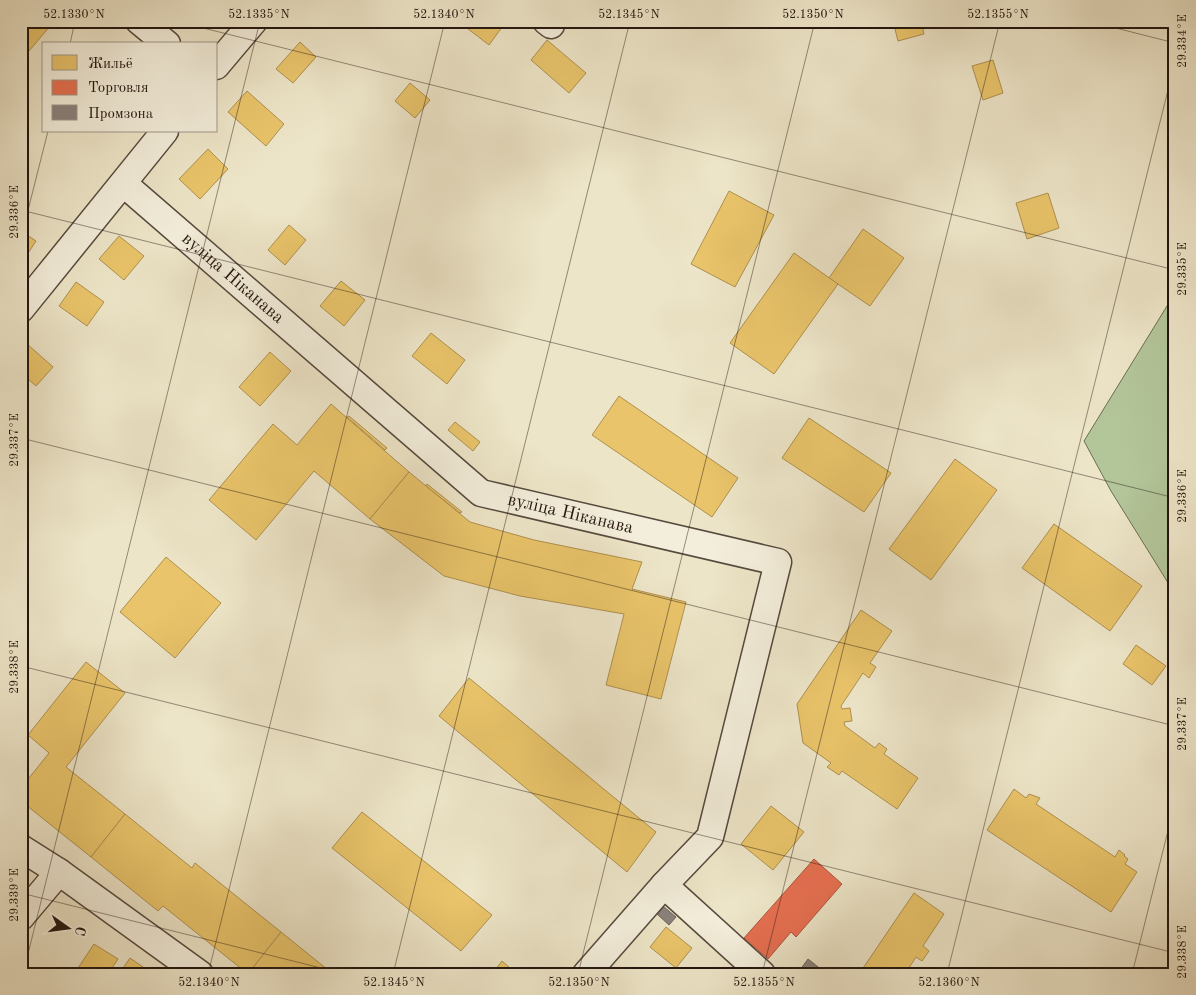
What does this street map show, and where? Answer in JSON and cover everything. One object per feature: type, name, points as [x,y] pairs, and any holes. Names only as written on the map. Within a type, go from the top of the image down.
[{"type":"street","points":[[139,21],[165,42]]},
{"type":"street","points":[[218,64],[254,21]]},
{"type":"street","points":[[21,309],[164,132]]},
{"type":"street","name":"вуліца Ніканава","points":[[124,184],[481,493],[778,562],[710,837],[664,885],[586,974]]},
{"type":"street","points":[[21,848],[59,872],[200,974]]},
{"type":"street","points":[[21,917],[59,872]]},
{"type":"street","points":[[664,885],[762,974]]},
{"type":"green space","points":[[1175,293],[1175,594],[1111,491],[1084,441]]},
{"type":"building: Жильё","points":[[21,21],[46,21],[51,25],[23,58],[21,56]]},
{"type":"building: Жильё","points":[[466,21],[503,21],[505,23],[489,45],[463,25]]},
{"type":"building: Жильё","points":[[893,21],[921,21],[924,34],[898,41]]},
{"type":"building: Жильё","points":[[547,40],[586,73],[569,93],[531,60]]},
{"type":"building: Жильё","points":[[300,42],[316,57],[293,83],[276,69]]},
{"type":"building: Жильё","points":[[993,60],[1003,93],[983,100],[972,66]]},
{"type":"building: Жильё","points":[[410,83],[430,100],[415,118],[395,101]]},
{"type":"building: Жильё","points":[[247,91],[284,124],[266,146],[228,112]]},
{"type":"building: Жильё","points":[[208,149],[228,169],[200,199],[179,179]]},
{"type":"building: Жильё","points":[[729,191],[774,215],[735,287],[691,264]]},
{"type":"building: Жильё","points":[[1048,193],[1059,228],[1027,239],[1016,203]]},
{"type":"building: Жильё","points":[[289,225],[306,240],[285,265],[268,250]]},
{"type":"building: Жильё","points":[[863,229],[904,258],[870,306],[829,278]]},
{"type":"building: Жильё","points":[[21,231],[36,241],[21,264]]},
{"type":"building: Жильё","points":[[119,236],[144,256],[124,280],[99,259]]},
{"type":"building: Жильё","points":[[794,253],[838,284],[774,374],[730,343]]},
{"type":"building: Жильё","points":[[341,281],[365,300],[344,326],[320,306]]},
{"type":"building: Жильё","points":[[76,282],[104,302],[87,326],[59,306]]},
{"type":"building: Жильё","points":[[431,333],[465,360],[447,384],[412,356]]},
{"type":"building: Жильё","points":[[27,344],[53,367],[36,386],[21,373],[21,350]]},
{"type":"building: Жильё","points":[[270,352],[291,371],[260,406],[239,387]]},
{"type":"building: Жильё","points":[[619,396],[738,478],[712,517],[592,435]]},
{"type":"building: Жильё","points":[[331,404],[409,472],[370,519],[314,471],[256,540],[209,500],[273,424],[297,445]]},
{"type":"building: Жильё","points":[[349,416],[387,448],[385,450],[347,417]]},
{"type":"building: Жильё","points":[[809,418],[891,473],[864,512],[782,458]]},
{"type":"building: Жильё","points":[[455,422],[480,442],[473,451],[448,430]]},
{"type":"building: Жильё","points":[[955,459],[997,490],[931,580],[889,549]]},
{"type":"building: Жильё","points":[[409,472],[470,522],[534,540],[642,562],[632,589],[686,602],[661,699],[606,685],[624,614],[520,596],[444,576],[370,519]]},
{"type":"building: Жильё","points":[[427,484],[462,512],[460,513],[426,486]]},
{"type":"building: Жильё","points":[[1054,524],[1142,586],[1110,631],[1022,568]]},
{"type":"building: Жильё","points":[[166,557],[221,603],[175,658],[120,612]]},
{"type":"building: Жильё","points":[[861,610],[892,631],[870,663],[876,667],[869,678],[863,673],[841,706],[842,709],[850,708],[852,721],[844,722],[845,726],[875,748],[879,743],[887,749],[884,754],[918,778],[897,809],[842,771],[839,775],[827,767],[831,763],[803,743],[797,704]]},
{"type":"building: Жильё","points":[[1136,645],[1166,666],[1152,685],[1123,664]]},
{"type":"building: Жильё","points":[[86,662],[125,693],[66,767],[125,814],[91,857],[21,801],[21,788],[49,753],[28,735]]},
{"type":"building: Жильё","points":[[469,678],[656,832],[627,872],[439,716]]},
{"type":"building: Жильё","points":[[1014,789],[1026,798],[1029,794],[1040,798],[1036,804],[1115,857],[1119,850],[1125,855],[1128,859],[1125,864],[1137,872],[1111,912],[987,830]]},
{"type":"building: Жильё","points":[[771,806],[804,832],[773,870],[741,844]]},
{"type":"building: Жильё","points":[[362,812],[492,915],[461,951],[332,848]]},
{"type":"building: Жильё","points":[[125,814],[192,868],[195,863],[281,932],[248,974],[163,906],[158,911],[91,857]]},
{"type":"building: Жильё","points":[[914,893],[944,914],[923,946],[929,951],[922,961],[916,957],[905,974],[859,974]]},
{"type":"building: Жильё","points":[[666,927],[692,948],[676,968],[650,947]]},
{"type":"building: Жильё","points":[[281,932],[333,974],[248,974]]},
{"type":"building: Жильё","points":[[94,944],[118,959],[108,974],[74,974]]},
{"type":"building: Жильё","points":[[130,958],[153,974],[119,974]]},
{"type":"building: Жильё","points":[[502,961],[517,974],[492,974]]},
{"type":"building: Торговля","points":[[814,859],[842,884],[796,937],[791,932],[768,959],[744,938]]},
{"type":"building: Промзона","points":[[664,907],[676,917],[669,925],[657,914]]},
{"type":"building: Промзона","points":[[808,959],[827,974],[797,974]]}]
